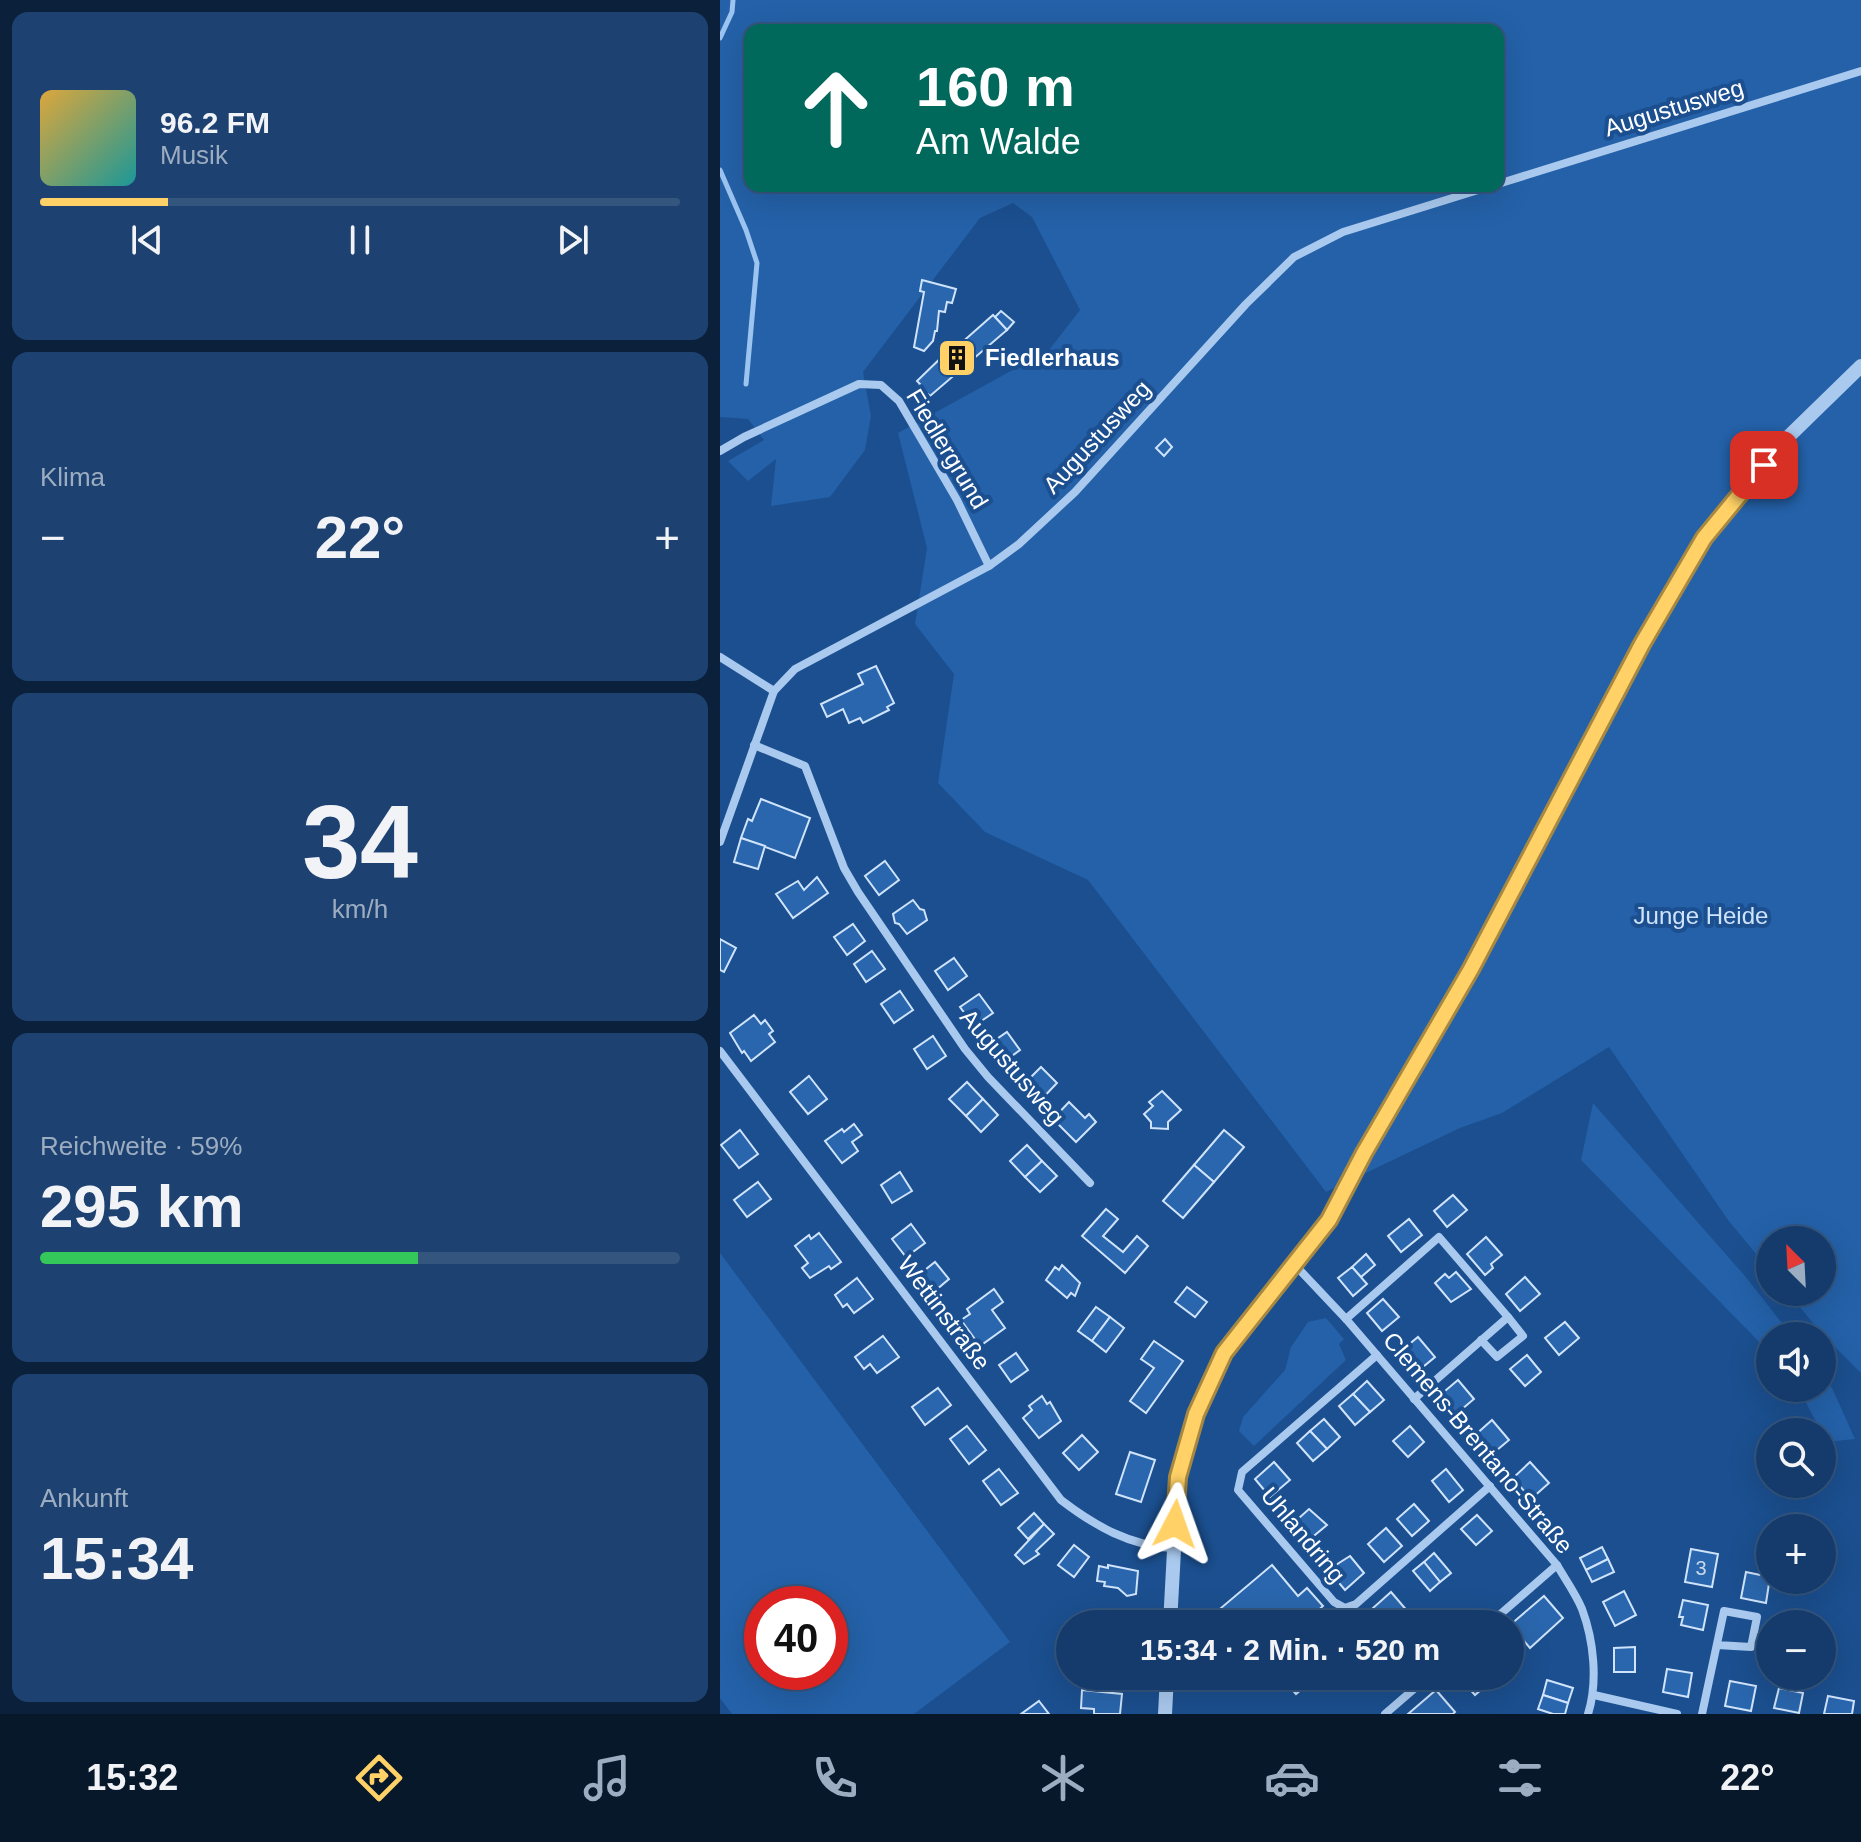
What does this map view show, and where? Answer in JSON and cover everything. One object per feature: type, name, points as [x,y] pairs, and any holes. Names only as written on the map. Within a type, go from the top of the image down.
[{"type":"street","name":"Augustusweg","points":[[1504,182],[1861,71]]},
{"type":"street","name":"Augustusweg","points":[[720,842],[774,691],[795,669],[989,566],[1019,544],[1075,492],[1246,304],[1294,257],[1343,232],[1472,192]]},
{"type":"street","points":[[1171,1610],[1178,1477],[1196,1414],[1224,1353],[1329,1220],[1471,969],[1642,644],[1704,538],[1784,441],[1861,366]]},
{"type":"street","name":"Fiedlergrund","points":[[720,451],[859,384],[881,385],[899,401],[957,500],[989,566]]},
{"type":"street","points":[[720,657],[774,691]]},
{"type":"street","name":"Augustusweg","points":[[754,745],[805,766],[844,868],[885,932],[973,1059],[1090,1183]]},
{"type":"street","name":"Wettinstraße","points":[[720,1051],[1061,1500],[1102,1529],[1150,1547],[1173,1548]]},
{"type":"street","points":[[1346,1319],[1439,1237],[1523,1336],[1497,1357],[1481,1340]]},
{"type":"street","name":"Clemens-Brentano-Straße","points":[[1295,1265],[1346,1319],[1557,1565],[1582,1609],[1592,1653],[1594,1695],[1588,1714]]},
{"type":"street","points":[[1414,1399],[1508,1317]]},
{"type":"street","name":"Uhlandring","points":[[1377,1355],[1242,1472],[1238,1482],[1238,1490],[1334,1602],[1345,1608],[1356,1604],[1490,1486]]},
{"type":"street","points":[[1505,1610],[1557,1565]]},
{"type":"street","points":[[1702,1714],[1724,1611],[1757,1617],[1751,1647],[1717,1645]]},
{"type":"street","points":[[1165,1714],[1166,1690]]},
{"type":"street","points":[[1385,1714],[1413,1690]]},
{"type":"street","points":[[1594,1695],[1677,1714]]},
{"type":"green space","name":"Junge Heide","points":[[720,0],[1861,0],[1861,1373],[1836,1348],[1836,1322],[1812,1322],[1799,1306],[1836,1306],[1836,1226],[1756,1226],[1756,1254],[1728,1220],[1609,1047],[1502,1113],[1460,1128],[1326,1192],[1088,880],[985,832],[938,783],[954,674],[915,624],[927,548],[898,433],[1049,350],[1080,310],[1032,217],[1013,203],[980,218],[863,372],[871,416],[865,450],[830,497],[771,506],[776,459],[748,481],[728,461],[764,440],[748,419],[720,417]]},
{"type":"green space","points":[[1593,1103],[1745,1276],[1756,1290],[1756,1306],[1768,1306],[1781,1322],[1756,1322],[1756,1339],[1581,1160]]},
{"type":"green space","points":[[720,1253],[1010,1642],[914,1714],[732,1714],[720,1698]]},
{"type":"green space","points":[[1326,1318],[1344,1339],[1339,1344],[1346,1360],[1254,1446],[1239,1431],[1243,1417],[1285,1370],[1291,1347],[1308,1322]]},
{"type":"green space","points":[[1836,1397],[1855,1439],[1836,1441],[1836,1418],[1814,1418],[1806,1402],[1836,1402]]},
{"type":"building","points":[[922,280],[956,289],[952,303],[947,302],[945,312],[939,311],[937,331],[924,351],[914,347],[924,292],[920,291]]},
{"type":"building","points":[[1001,311],[1014,322],[1007,330],[995,317]]},
{"type":"building","name":"Fiedlerhaus","points":[[993,315],[1007,330],[930,396],[921,396],[917,391],[920,384],[917,381]]},
{"type":"building","points":[[1165,439],[1172,447],[1164,456],[1156,448]]},
{"type":"building","points":[[876,666],[894,703],[887,707],[889,710],[863,723],[860,718],[849,723],[843,709],[827,717],[821,704],[863,684],[858,674]]},
{"type":"building","points":[[761,799],[810,818],[795,858],[741,838],[748,819],[752,821]]},
{"type":"building","points":[[741,838],[765,846],[758,869],[734,862]]},
{"type":"building","points":[[885,861],[899,880],[879,895],[865,876]]},
{"type":"building","points":[[817,877],[828,893],[793,918],[776,894],[798,881],[804,890]]},
{"type":"building","points":[[913,900],[924,910],[927,920],[907,934],[895,923],[893,914]]},
{"type":"building","points":[[853,924],[865,941],[847,955],[834,937]]},
{"type":"building","points":[[720,939],[736,948],[724,972],[720,970]]},
{"type":"building","points":[[872,951],[885,969],[866,982],[854,964]]},
{"type":"building","points":[[954,958],[967,976],[948,990],[935,971]]},
{"type":"building","points":[[900,991],[913,1010],[894,1023],[881,1004]]},
{"type":"building","points":[[979,994],[993,1013],[974,1026],[960,1007]]},
{"type":"building","points":[[754,1015],[761,1024],[765,1020],[773,1031],[769,1034],[775,1042],[751,1061],[730,1033]]},
{"type":"building","points":[[1007,1032],[1020,1050],[1001,1064],[988,1045]]},
{"type":"building","points":[[933,1036],[946,1056],[927,1069],[914,1049]]},
{"type":"building","points":[[1041,1067],[1057,1083],[1038,1103],[1022,1086]]},
{"type":"building","points":[[809,1076],[827,1099],[808,1114],[790,1092]]},
{"type":"building","points":[[967,1082],[983,1099],[966,1116],[949,1099]]},
{"type":"building","points":[[1162,1091],[1181,1110],[1168,1122],[1168,1129],[1151,1128],[1151,1122],[1144,1114],[1153,1106],[1149,1102]]},
{"type":"building","points":[[983,1099],[998,1115],[981,1132],[966,1116]]},
{"type":"building","points":[[1069,1102],[1085,1118],[1089,1114],[1096,1122],[1076,1142],[1053,1119]]},
{"type":"building","points":[[854,1124],[862,1135],[852,1142],[858,1151],[842,1163],[825,1141]]},
{"type":"building","points":[[740,1130],[758,1154],[739,1168],[721,1145]]},
{"type":"building","points":[[1224,1130],[1244,1147],[1214,1182],[1194,1165]]},
{"type":"building","points":[[1027,1145],[1042,1161],[1025,1177],[1010,1161]]},
{"type":"building","points":[[1042,1161],[1057,1176],[1040,1192],[1025,1177]]},
{"type":"building","points":[[1194,1165],[1214,1182],[1183,1218],[1163,1201]]},
{"type":"building","points":[[900,1172],[912,1191],[892,1203],[881,1185]]},
{"type":"building","points":[[758,1182],[771,1199],[747,1217],[734,1200]]},
{"type":"building","points":[[1453,1195],[1467,1210],[1447,1227],[1434,1211]]},
{"type":"building","points":[[1106,1209],[1118,1219],[1103,1236],[1123,1252],[1137,1236],[1148,1246],[1125,1273],[1082,1236]]},
{"type":"building","points":[[1409,1219],[1422,1235],[1401,1252],[1388,1236]]},
{"type":"building","points":[[911,1224],[925,1243],[906,1257],[892,1239]]},
{"type":"building","points":[[819,1233],[841,1262],[810,1278],[802,1268],[808,1263],[795,1246],[809,1235],[811,1239]]},
{"type":"building","points":[[1486,1237],[1502,1255],[1491,1264],[1493,1268],[1485,1275],[1467,1254]]},
{"type":"building","points":[[1366,1254],[1375,1265],[1361,1277],[1352,1267]]},
{"type":"building","points":[[935,1262],[949,1279],[930,1295],[916,1277]]},
{"type":"building","points":[[1062,1265],[1080,1283],[1075,1296],[1071,1293],[1067,1298],[1046,1280],[1055,1267],[1059,1270]]},
{"type":"building","points":[[1352,1267],[1367,1284],[1353,1296],[1338,1278]]},
{"type":"building","points":[[1456,1272],[1471,1289],[1451,1302],[1435,1283],[1445,1274],[1449,1278]]},
{"type":"building","points":[[1525,1277],[1540,1294],[1520,1311],[1506,1294]]},
{"type":"building","points":[[857,1278],[873,1299],[854,1313],[847,1304],[843,1307],[835,1295]]},
{"type":"building","points":[[1187,1287],[1207,1302],[1195,1317],[1175,1302]]},
{"type":"building","points":[[994,1289],[1003,1302],[992,1310],[1005,1328],[980,1346],[961,1320],[970,1314],[967,1309]]},
{"type":"building","points":[[1383,1299],[1399,1317],[1382,1331],[1367,1313]]},
{"type":"building","points":[[1096,1307],[1110,1317],[1092,1341],[1078,1331]]},
{"type":"building","points":[[1110,1317],[1124,1328],[1106,1352],[1092,1341]]},
{"type":"building","points":[[1565,1322],[1579,1338],[1559,1355],[1545,1338]]},
{"type":"building","points":[[883,1336],[899,1357],[877,1373],[870,1364],[864,1369],[855,1357]]},
{"type":"building","points":[[1418,1337],[1435,1357],[1418,1371],[1401,1351]]},
{"type":"building","points":[[1154,1341],[1183,1361],[1146,1413],[1130,1401],[1154,1368],[1141,1359]]},
{"type":"building","points":[[1016,1353],[1028,1370],[1011,1382],[999,1365]]},
{"type":"building","points":[[1527,1355],[1541,1372],[1525,1386],[1510,1369]]},
{"type":"building","points":[[1458,1380],[1474,1399],[1455,1415],[1439,1396]]},
{"type":"building","points":[[1367,1381],[1384,1400],[1370,1412],[1353,1394]]},
{"type":"building","points":[[938,1388],[951,1405],[925,1425],[912,1407]]},
{"type":"building","points":[[1353,1394],[1370,1412],[1355,1425],[1339,1406]]},
{"type":"building","points":[[1042,1396],[1047,1404],[1050,1402],[1061,1421],[1039,1438],[1023,1418],[1032,1410],[1029,1406]]},
{"type":"building","points":[[1324,1419],[1340,1437],[1327,1449],[1310,1431]]},
{"type":"building","points":[[1492,1420],[1509,1440],[1491,1455],[1474,1436]]},
{"type":"building","points":[[967,1426],[986,1450],[969,1464],[950,1439]]},
{"type":"building","points":[[1410,1426],[1424,1442],[1408,1457],[1393,1441]]},
{"type":"building","points":[[1310,1431],[1327,1449],[1313,1461],[1297,1443]]},
{"type":"building","points":[[1082,1435],[1098,1452],[1079,1470],[1063,1453]]},
{"type":"building","points":[[1130,1452],[1155,1460],[1141,1502],[1116,1494]]},
{"type":"building","points":[[1274,1462],[1290,1480],[1270,1497],[1255,1479]]},
{"type":"building","points":[[1530,1462],[1549,1483],[1531,1499],[1513,1478]]},
{"type":"building","points":[[999,1469],[1018,1493],[1001,1505],[983,1481]]},
{"type":"building","points":[[1446,1469],[1463,1490],[1449,1502],[1432,1481]]},
{"type":"building","points":[[1414,1504],[1429,1521],[1412,1536],[1397,1519]]},
{"type":"building","points":[[1309,1509],[1327,1525],[1304,1544],[1289,1527]]},
{"type":"building","points":[[1034,1513],[1044,1524],[1028,1539],[1018,1528]]},
{"type":"building","points":[[1477,1515],[1492,1531],[1476,1545],[1461,1529]]},
{"type":"building","points":[[1044,1524],[1054,1534],[1036,1551],[1039,1554],[1024,1564],[1015,1555]]},
{"type":"building","points":[[1386,1528],[1402,1546],[1384,1562],[1368,1544]]},
{"type":"building","points":[[1074,1545],[1089,1557],[1074,1577],[1058,1565]]},
{"type":"building","points":[[1602,1547],[1608,1559],[1586,1570],[1580,1558]]},
{"type":"building","points":[[1691,1549],[1718,1554],[1712,1587],[1685,1582]]},
{"type":"building","points":[[1434,1553],[1451,1573],[1440,1582],[1424,1562]]},
{"type":"building","points":[[1350,1556],[1364,1573],[1345,1590],[1328,1570]]},
{"type":"building","points":[[1608,1559],[1614,1572],[1592,1582],[1586,1570]]},
{"type":"building","points":[[1424,1562],[1440,1582],[1430,1591],[1413,1571]]},
{"type":"building","points":[[1108,1565],[1138,1571],[1136,1594],[1127,1596],[1118,1588],[1104,1586],[1105,1582],[1097,1581],[1099,1566],[1108,1568]]},
{"type":"building","points":[[1272,1565],[1298,1596],[1307,1588],[1323,1606],[1318,1610],[1221,1608]]},
{"type":"building","points":[[1746,1572],[1756,1574],[1756,1594],[1767,1594],[1766,1603],[1741,1598]]},
{"type":"building","points":[[1624,1591],[1636,1615],[1615,1626],[1603,1602]]},
{"type":"building","points":[[1391,1592],[1406,1610],[1375,1610],[1373,1608]]},
{"type":"building","points":[[1544,1596],[1563,1618],[1530,1648],[1524,1641],[1524,1613]]},
{"type":"building","points":[[1683,1600],[1708,1605],[1703,1630],[1681,1625],[1683,1617],[1679,1617]]},
{"type":"building","points":[[1635,1647],[1635,1672],[1614,1672],[1614,1648]]},
{"type":"building","points":[[1667,1669],[1692,1673],[1688,1697],[1663,1692]]},
{"type":"building","points":[[1547,1680],[1573,1688],[1568,1703],[1543,1695]]},
{"type":"building","points":[[1730,1681],[1756,1686],[1751,1711],[1725,1706]]},
{"type":"building","points":[[1082,1690],[1122,1694],[1120,1714],[1094,1714],[1094,1709],[1081,1708]]},
{"type":"building","points":[[1436,1690],[1455,1712],[1453,1714],[1408,1714]]},
{"type":"building","points":[[1778,1690],[1803,1693],[1799,1713],[1774,1708]]},
{"type":"building","points":[[1543,1695],[1568,1703],[1565,1714],[1538,1709]]},
{"type":"building","points":[[1828,1696],[1854,1701],[1852,1714],[1824,1714]]},
{"type":"building","points":[[1039,1701],[1049,1714],[1021,1714]]},
{"type":"waterway","points":[[720,38],[732,12],[733,0]]},
{"type":"waterway","points":[[720,170],[757,263],[746,384]]},
{"type":"place","name":"Fiedlerhaus","points":[[957,358]]},
{"type":"route","points":[[1175,1524],[1178,1477],[1196,1414],[1224,1353],[1329,1220],[1364,1153],[1471,969],[1642,644],[1704,538],[1764,465]]}]
